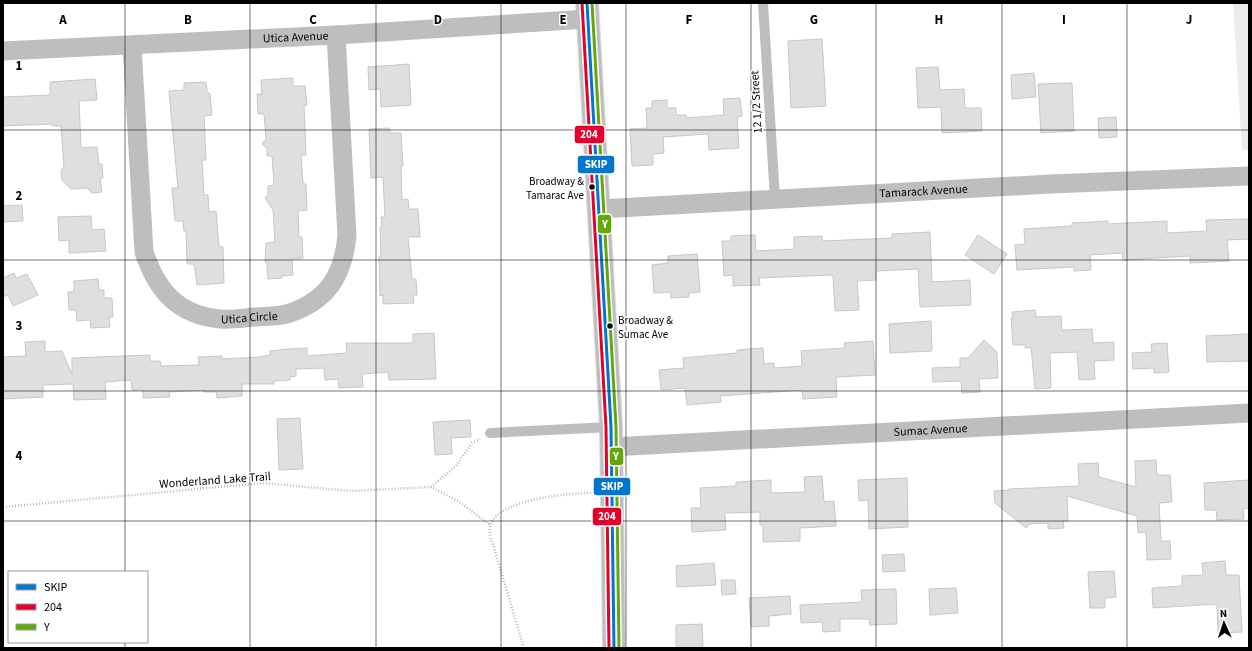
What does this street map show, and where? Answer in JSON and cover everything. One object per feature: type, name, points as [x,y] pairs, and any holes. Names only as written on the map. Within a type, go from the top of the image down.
[{"type":"main road","points":[[587,11],[611,437],[614,648]]},
{"type":"street","name":"Utica Avenue","points":[[3,51],[336,35],[587,11]]},
{"type":"street","name":"Utica Circle","points":[[132,45],[144,252],[151,273],[163,291],[179,306],[198,315],[222,320],[289,314],[314,302],[334,282],[345,257],[347,236],[336,35]]},
{"type":"street","name":"Tamarack Avenue","points":[[599,209],[1051,184],[1249,176]]},
{"type":"street","name":"Sumac Avenue","points":[[611,437],[1249,413]]},
{"type":"lane","name":"12 1/2 Street","points":[[763,3],[775,199]]},
{"type":"lane","points":[[490,433],[611,437]]},
{"type":"path","points":[[490,433],[472,443],[456,466],[431,487],[458,501],[490,525]]},
{"type":"path","name":"Wonderland Lake Trail","points":[[3,507],[262,483],[351,491],[431,487]]},
{"type":"path","points":[[524,648],[491,538],[490,525],[495,517],[512,507],[540,498],[572,493],[613,494]]},
{"type":"shaded area","points":[[1233,3],[1249,3],[1249,150],[1242,150]]},
{"type":"building","points":[[822,39],[826,106],[791,108],[788,41]]},
{"type":"building","points":[[409,64],[411,105],[381,107],[380,89],[369,90],[368,67]]},
{"type":"building","points":[[938,67],[940,90],[964,89],[965,108],[981,108],[982,131],[942,133],[941,107],[918,108],[916,68]]},
{"type":"building","points":[[1034,73],[1036,97],[1012,99],[1011,75]]},
{"type":"building","points":[[293,78],[293,86],[305,86],[307,105],[304,106],[306,155],[301,155],[303,184],[306,184],[307,210],[298,211],[299,237],[302,237],[303,258],[292,259],[293,275],[282,276],[282,278],[268,279],[267,264],[265,262],[266,243],[275,242],[273,210],[265,198],[268,195],[268,186],[274,185],[272,156],[267,156],[267,148],[262,144],[266,139],[264,114],[258,114],[257,94],[262,94],[261,80]]},
{"type":"building","points":[[95,79],[97,100],[79,101],[81,148],[97,147],[99,164],[102,164],[103,178],[100,178],[102,192],[92,193],[87,188],[71,189],[62,180],[61,170],[64,167],[61,126],[52,126],[52,124],[3,126],[3,97],[50,95],[50,82]]},
{"type":"building","points":[[206,82],[207,91],[210,94],[212,115],[204,116],[206,160],[202,160],[204,195],[208,195],[209,212],[216,211],[219,247],[223,247],[224,283],[197,285],[194,264],[187,264],[186,231],[184,231],[183,221],[175,221],[172,188],[178,188],[169,91],[184,90],[184,83]]},
{"type":"building","points":[[1072,83],[1074,131],[1041,133],[1038,84]]},
{"type":"building","points":[[740,98],[742,116],[737,117],[739,148],[709,150],[708,134],[663,137],[664,153],[653,154],[653,165],[632,166],[630,129],[647,128],[646,108],[652,108],[652,101],[667,100],[667,108],[676,108],[676,115],[686,115],[687,118],[724,115],[723,99]]},
{"type":"building","points":[[1116,117],[1117,137],[1099,138],[1098,118]]},
{"type":"building","points":[[389,128],[390,133],[401,133],[403,166],[401,166],[402,200],[408,199],[409,209],[418,209],[420,237],[408,237],[412,279],[416,279],[417,295],[413,295],[414,303],[383,304],[383,295],[380,296],[380,227],[382,227],[381,217],[385,217],[383,177],[371,178],[369,129]]},
{"type":"building","points":[[22,205],[23,221],[3,222],[3,206]]},
{"type":"building","points":[[91,216],[92,230],[104,229],[106,251],[69,253],[69,240],[59,241],[58,217]]},
{"type":"building","points":[[1249,219],[1249,239],[1227,240],[1229,261],[1190,263],[1190,256],[1123,260],[1122,253],[1090,255],[1091,270],[1074,271],[1074,267],[1017,270],[1015,245],[1025,244],[1024,229],[1072,226],[1072,223],[1108,221],[1108,224],[1167,221],[1167,233],[1207,231],[1206,220]]},
{"type":"building","points":[[930,232],[932,282],[970,280],[971,305],[920,307],[918,269],[876,271],[876,280],[857,281],[859,310],[835,311],[833,275],[759,278],[760,285],[733,286],[733,275],[724,276],[722,241],[731,241],[731,236],[755,235],[756,251],[794,249],[794,237],[822,236],[823,241],[892,238],[892,234]]},
{"type":"building","points":[[978,235],[1007,254],[994,274],[965,255]]},
{"type":"building","points":[[697,254],[700,292],[689,293],[689,297],[671,298],[671,292],[654,293],[652,265],[668,263],[668,256]]},
{"type":"building","points":[[14,273],[16,278],[27,274],[38,295],[13,306],[8,295],[3,297],[3,278]]},
{"type":"building","points":[[98,279],[99,290],[104,290],[104,298],[112,298],[113,317],[109,317],[110,327],[91,328],[90,320],[77,321],[76,310],[69,310],[68,292],[74,292],[74,281]]},
{"type":"building","points":[[1035,310],[1036,317],[1061,316],[1062,330],[1092,329],[1093,343],[1114,342],[1114,360],[1094,361],[1095,379],[1079,380],[1077,352],[1050,353],[1051,388],[1035,389],[1031,347],[1025,348],[1025,345],[1013,345],[1011,318],[1013,318],[1012,312]]},
{"type":"building","points":[[931,321],[932,351],[890,353],[889,324]]},
{"type":"building","points":[[434,333],[436,379],[389,380],[388,372],[362,374],[363,387],[339,388],[338,379],[325,380],[324,368],[296,369],[296,376],[290,377],[290,380],[274,381],[274,384],[242,384],[242,396],[217,398],[216,392],[204,392],[204,390],[169,392],[170,397],[143,398],[143,390],[132,390],[131,380],[105,382],[106,399],[74,400],[73,384],[43,385],[43,397],[3,399],[3,357],[26,356],[25,342],[45,341],[45,352],[62,351],[72,374],[72,358],[150,355],[150,361],[160,361],[161,366],[199,365],[198,357],[222,356],[222,359],[259,357],[270,355],[270,351],[288,349],[307,348],[307,356],[347,353],[346,343],[413,343],[413,334]]},
{"type":"building","points":[[1249,334],[1249,361],[1207,362],[1206,336]]},
{"type":"building","points":[[984,340],[997,352],[998,378],[979,379],[980,392],[962,393],[961,381],[933,382],[932,368],[960,367],[960,358],[968,358]]},
{"type":"building","points":[[873,341],[875,375],[836,377],[837,397],[803,399],[802,390],[720,396],[721,402],[687,405],[685,388],[661,390],[659,370],[684,368],[683,358],[737,353],[737,350],[763,348],[764,364],[774,363],[774,368],[802,366],[801,351],[845,348],[844,343]]},
{"type":"building","points":[[1167,343],[1169,372],[1154,373],[1154,368],[1133,369],[1132,353],[1152,352],[1151,344]]},
{"type":"building","points":[[300,418],[303,469],[279,470],[277,419]]},
{"type":"building","points":[[470,420],[471,437],[451,438],[452,454],[435,455],[433,422]]},
{"type":"building","points":[[1156,460],[1157,475],[1170,475],[1172,502],[1159,503],[1161,541],[1170,541],[1171,559],[1147,560],[1146,532],[1138,533],[1137,516],[1067,496],[1068,521],[1063,521],[1064,528],[1048,529],[1048,523],[1030,524],[1026,528],[995,503],[994,491],[1079,486],[1078,464],[1098,463],[1099,477],[1136,487],[1135,461]]},
{"type":"building","points":[[822,476],[824,502],[834,501],[836,526],[800,528],[800,541],[763,542],[763,525],[760,525],[760,512],[725,513],[726,530],[692,532],[691,508],[701,508],[700,488],[736,486],[736,482],[771,480],[771,493],[805,492],[804,477]]},
{"type":"building","points":[[907,478],[908,527],[869,529],[868,500],[859,501],[858,480]]},
{"type":"building","points":[[1249,480],[1249,508],[1243,509],[1244,519],[1217,520],[1216,510],[1205,510],[1204,483]]},
{"type":"building","points":[[904,554],[905,571],[883,572],[882,555]]},
{"type":"building","points":[[1225,561],[1226,575],[1239,575],[1242,632],[1218,633],[1217,604],[1153,608],[1152,588],[1182,586],[1182,576],[1203,575],[1202,563]]},
{"type":"building","points":[[714,563],[716,585],[677,587],[676,566]]},
{"type":"building","points":[[1114,571],[1116,597],[1105,598],[1105,608],[1090,608],[1088,572]]},
{"type":"building","points":[[721,580],[735,580],[736,594],[722,595]]},
{"type":"building","points":[[956,588],[958,613],[930,615],[929,589]]},
{"type":"building","points":[[896,589],[897,624],[870,625],[869,619],[840,619],[840,631],[823,632],[822,622],[801,623],[800,605],[862,602],[861,590]]},
{"type":"building","points":[[790,596],[791,614],[769,616],[769,626],[751,627],[749,598]]},
{"type":"building","points":[[702,624],[703,648],[676,648],[676,625]]},
{"type":"transit line","name":"204","points":[[582,3],[606,427],[609,648]]},
{"type":"transit line","name":"SKIP","points":[[587,3],[611,427],[614,648]]},
{"type":"transit line","name":"Y","points":[[592,3],[616,427],[619,648]]},
{"type":"place","name":"Broadway & Tamarac Ave","points":[[592,187]]},
{"type":"place","name":"Broadway & Sumac Ave","points":[[610,326]]}]
